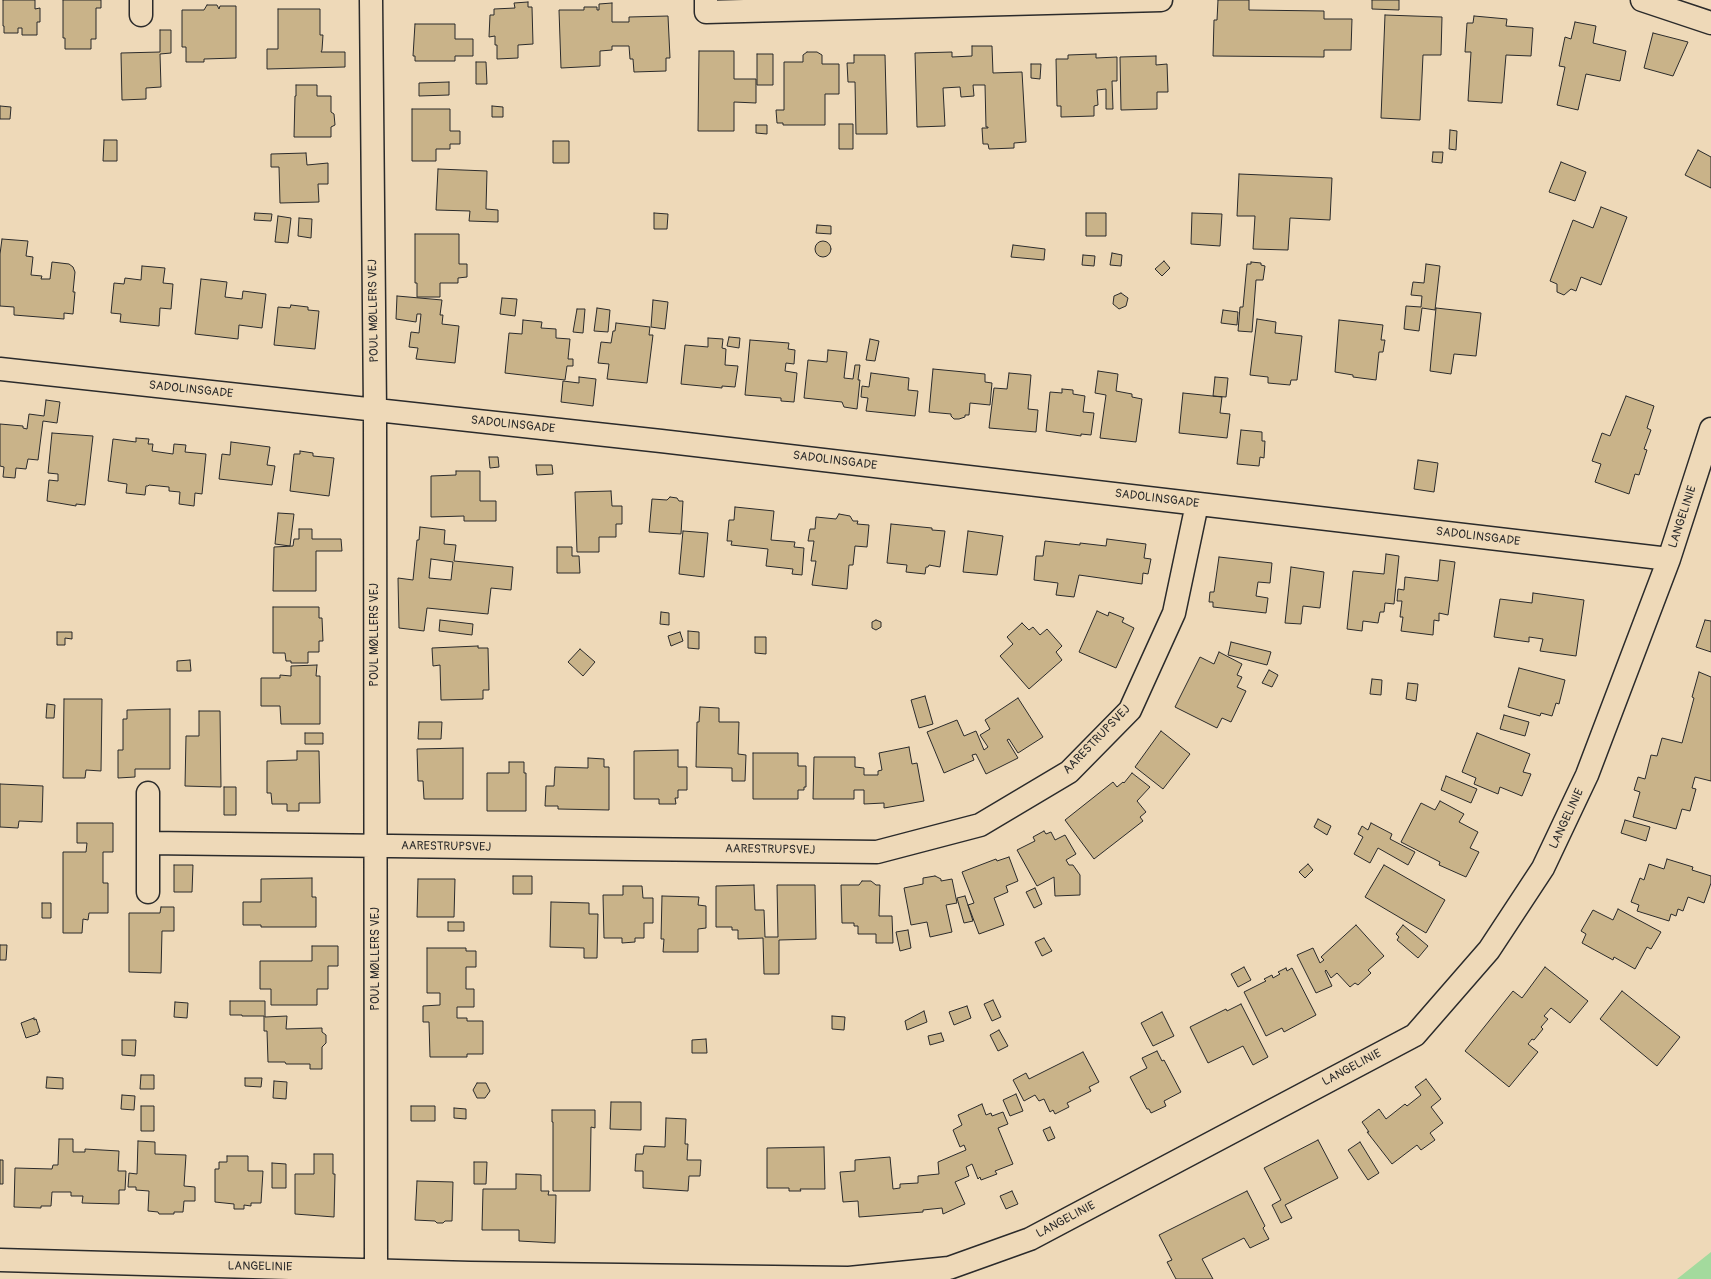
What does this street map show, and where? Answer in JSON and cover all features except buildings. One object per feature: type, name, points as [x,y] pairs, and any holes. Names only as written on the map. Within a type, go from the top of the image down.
[{"type":"street","name":"POUL MØLLERS VEJ","points":[[371,0],[375,410],[376,1270]]},
{"type":"street","points":[[706,0],[706,12],[1161,0]]},
{"type":"street","points":[[1642,0],[1711,23]]},
{"type":"street","name":"SADOLINSGADE","points":[[0,369],[668,442],[1149,497],[1669,560]]},
{"type":"street","name":"LANGELINIE","points":[[0,1260],[376,1270],[849,1278],[949,1268],[1030,1239],[1415,1035],[1489,950],[1543,868],[1587,775],[1669,560],[1711,429]]},
{"type":"street","name":"AARESTRUPSVEJ","points":[[148,843],[877,852],[980,825],[1069,772],[1130,710],[1174,613],[1197,504]]},
{"type":"street","points":[[148,794],[148,892]]},
{"type":"green space","points":[[1711,1252],[1711,1279],[1677,1279]]}]
